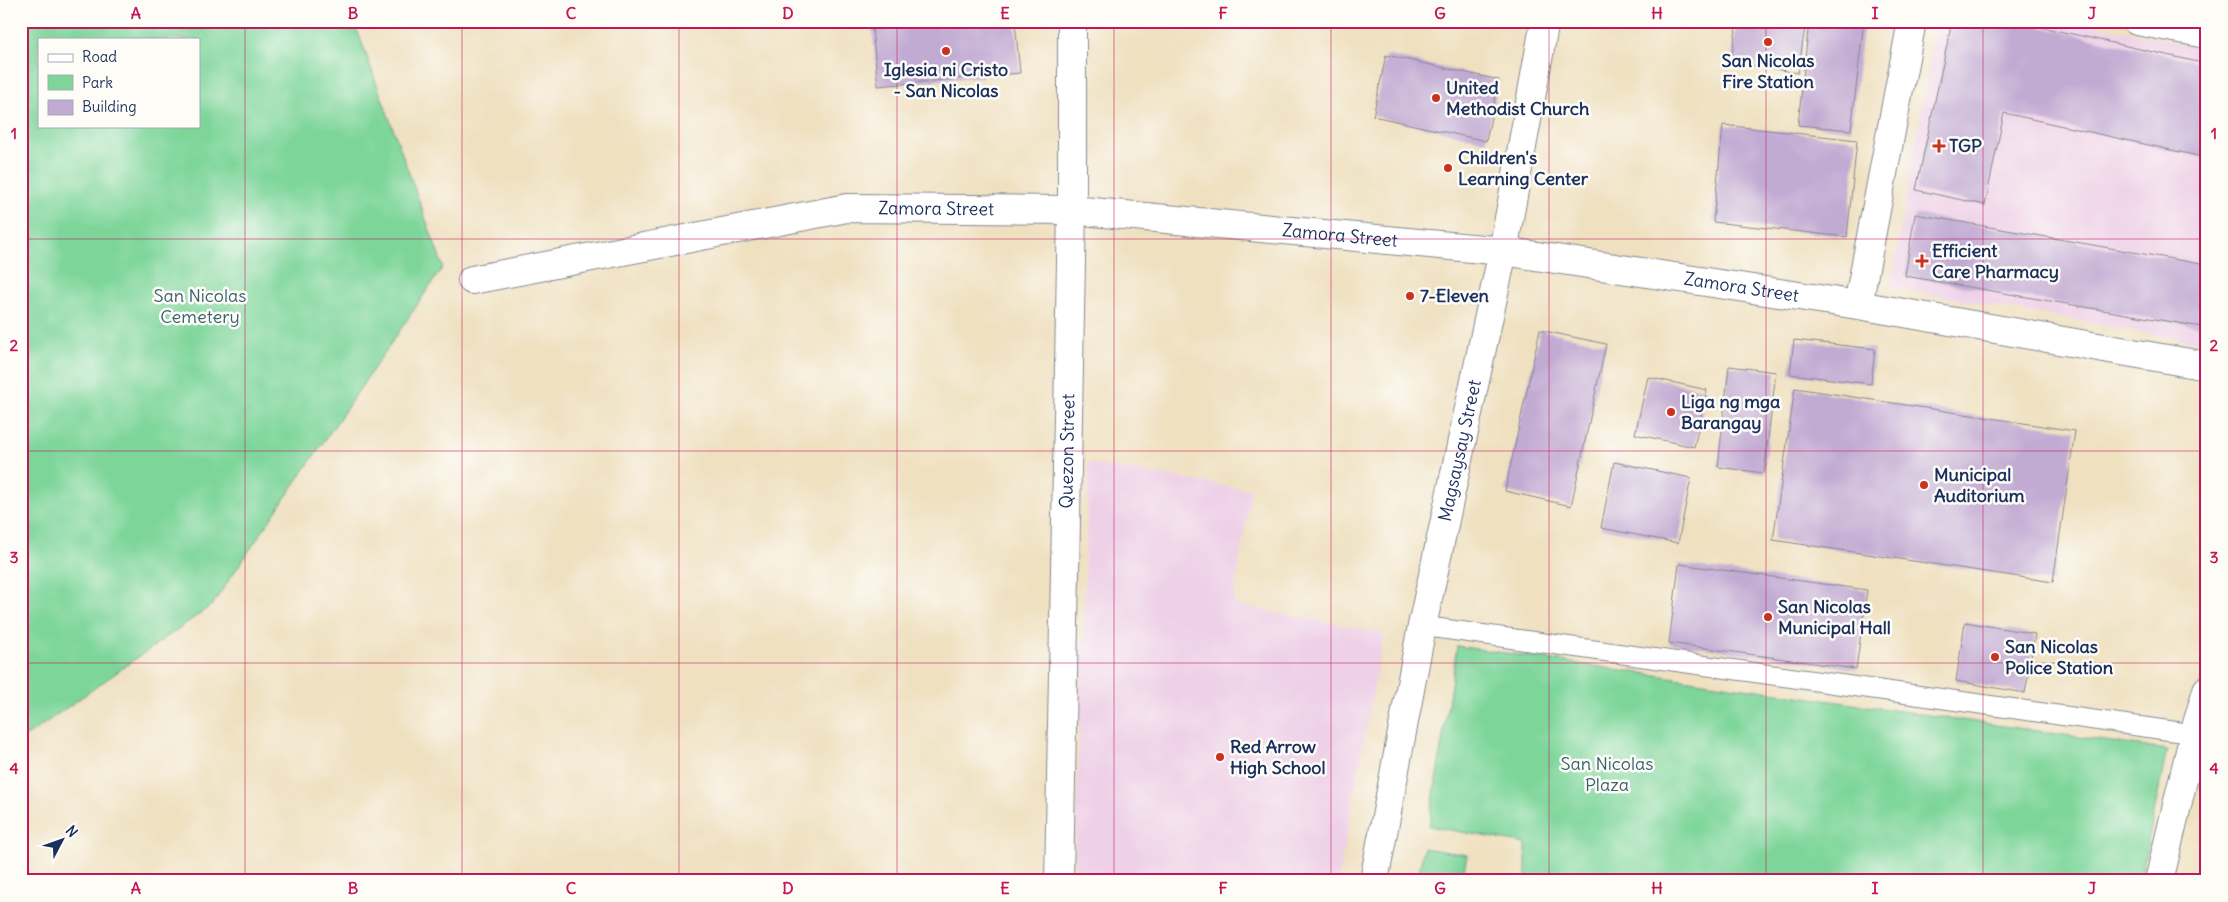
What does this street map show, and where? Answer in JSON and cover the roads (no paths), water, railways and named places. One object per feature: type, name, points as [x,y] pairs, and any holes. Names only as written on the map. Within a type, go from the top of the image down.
[{"type":"street","name":"Quezon Street","points":[[1059,881],[1072,210],[1072,21]]},
{"type":"street","name":"Magsaysay Street","points":[[1374,881],[1422,626],[1503,251],[1545,21]]},
{"type":"street","points":[[1858,304],[1912,21]]},
{"type":"street","points":[[2138,21],[2207,34]]},
{"type":"street","name":"Zamora Street","points":[[472,280],[848,208],[1072,210],[1503,251],[1858,304],[2207,366]]},
{"type":"street","points":[[2159,881],[2194,734],[2207,690]]},
{"type":"lane","points":[[1422,626],[2194,734]]},
{"type":"place","name":"San Nicolas Fire Station","points":[[1768,42]]},
{"type":"place","name":"Iglesia ni Cristo - San Nicolas","points":[[946,51]]},
{"type":"place","name":"United Methodist Church","points":[[1436,98]]},
{"type":"place","name":"TGP","points":[[1939,146]]},
{"type":"place","name":"Children's Learning Center","points":[[1448,168]]},
{"type":"place","name":"Efficient Care Pharmacy","points":[[1922,261]]},
{"type":"place","name":"7-Eleven","points":[[1410,296]]},
{"type":"place","name":"Liga ng mga Barangay","points":[[1671,412]]},
{"type":"place","name":"Municipal Auditorium","points":[[1924,485]]},
{"type":"place","name":"San Nicolas Municipal Hall","points":[[1768,617]]},
{"type":"place","name":"San Nicolas Police Station","points":[[1995,657]]},
{"type":"place","name":"Red Arrow High School","points":[[1220,757]]},
{"type":"park label","name":"San Nicolas Cemetery","points":[[200,306]]},
{"type":"park label","name":"San Nicolas Plaza","points":[[1607,774]]}]
